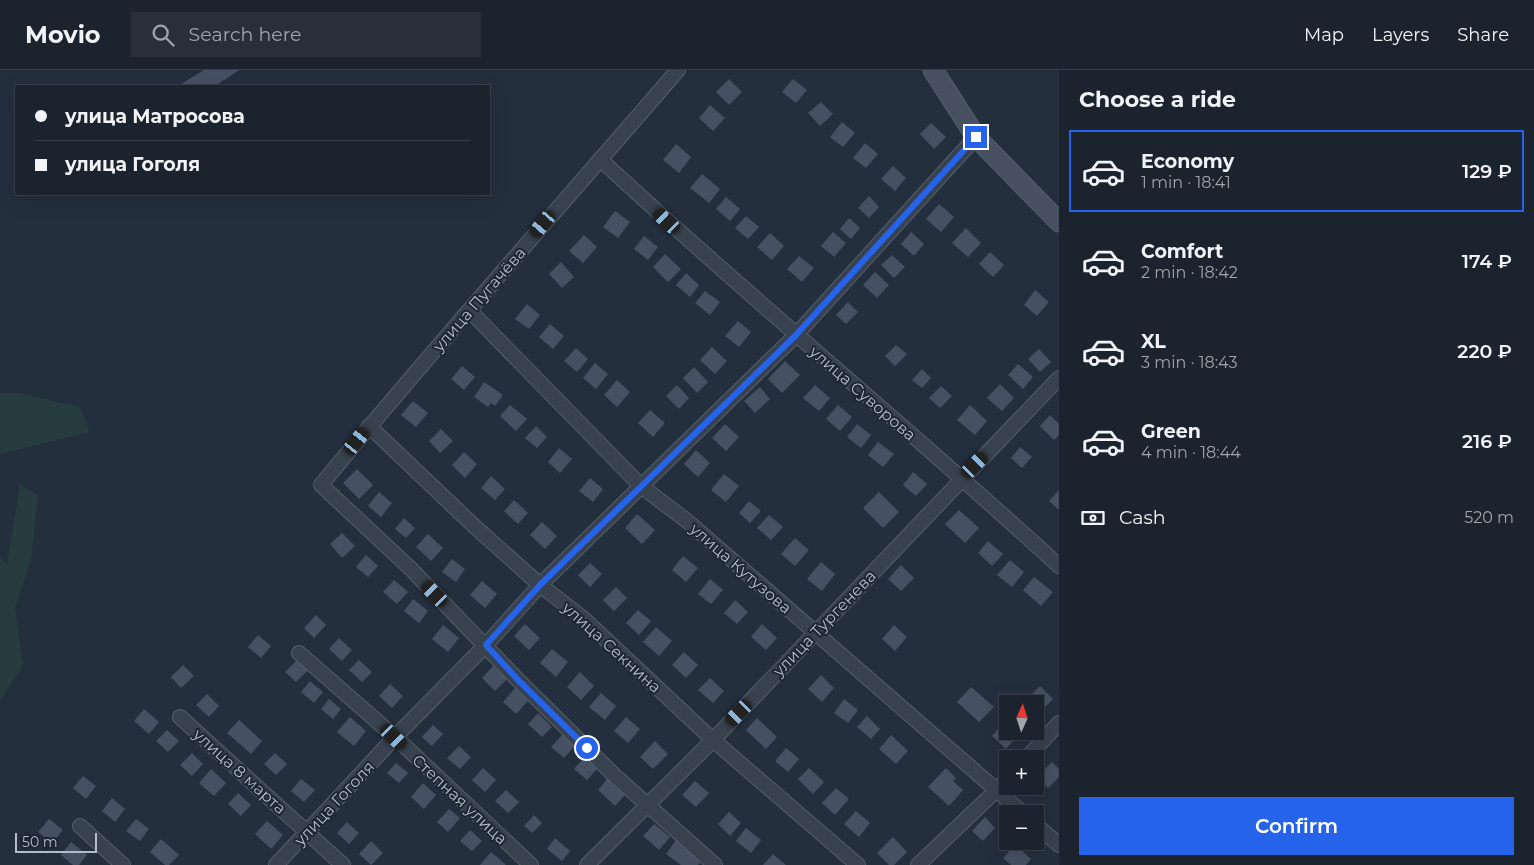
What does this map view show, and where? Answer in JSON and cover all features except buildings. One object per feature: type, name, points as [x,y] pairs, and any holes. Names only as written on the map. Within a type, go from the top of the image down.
[{"type":"main road","points":[[933,70],[976,137],[1059,222]]},
{"type":"street","name":"улица Пугачёва","points":[[486,645],[410,568],[321,485],[369,426],[678,70]]},
{"type":"street","name":"улица Гоголя","points":[[276,865],[394,737],[486,645],[540,585],[796,335],[976,137]]},
{"type":"street","name":"улица Суворова","points":[[600,159],[680,234],[962,478],[1059,566]]},
{"type":"street","name":"улица Кутузова","points":[[470,310],[641,486],[687,521],[1014,805]]},
{"type":"street","name":"улица Тургенева","points":[[587,865],[646,804],[713,740],[1059,378]]},
{"type":"street","name":"улица Секнина","points":[[369,426],[473,525],[540,585],[584,619],[713,740],[858,865]]},
{"type":"street","points":[[486,645],[518,680],[614,775],[715,865]]},
{"type":"street","name":"Степная улица","points":[[300,653],[394,737],[531,865]]},
{"type":"street","name":"улица 8 марта","points":[[180,717],[343,865]]},
{"type":"street","points":[[1034,750],[1059,723]]},
{"type":"street","points":[[918,865],[998,790]]},
{"type":"street","points":[[80,826],[122,865]]},
{"type":"street","points":[[1044,832],[1059,845]]},
{"type":"green space","points":[[0,393],[19,393],[80,407],[90,432],[0,454]]},
{"type":"green space","points":[[20,484],[38,496],[31,559],[15,607],[23,666],[0,700],[0,558],[7,564]]},
{"type":"route","points":[[587,748],[518,680],[486,645],[540,585],[796,335],[976,137]]}]
